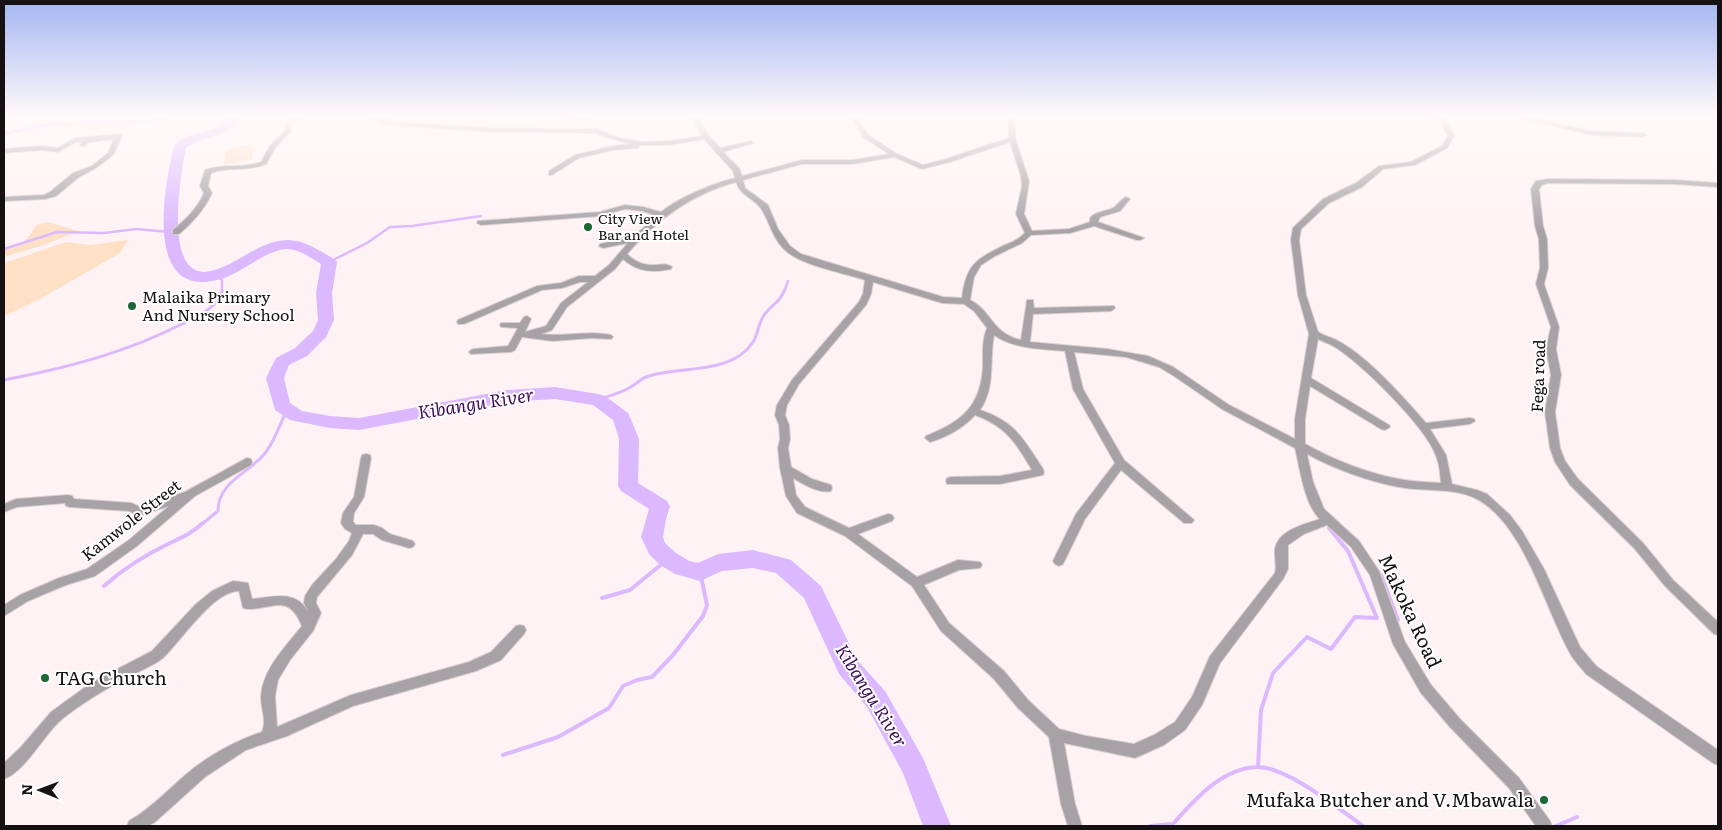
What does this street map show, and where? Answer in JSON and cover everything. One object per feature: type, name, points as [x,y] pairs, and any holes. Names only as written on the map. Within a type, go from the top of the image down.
[{"type":"street","points":[[4,199],[45,197],[53,194],[76,175],[111,155]]},
{"type":"street","points":[[176,232],[195,216],[204,204],[208,193],[204,186],[208,172],[220,167],[254,166],[264,163],[268,155]]},
{"type":"street","points":[[552,173],[581,155]]},
{"type":"street","points":[[722,155],[729,162],[739,178],[742,189],[762,204],[774,229],[792,253],[809,260],[942,300],[966,301],[975,307],[991,329],[1003,337],[1025,343],[1131,354],[1148,358],[1169,368],[1218,402],[1300,448],[1332,463],[1389,481],[1447,487],[1468,492],[1485,499],[1513,526],[1525,546],[1575,651],[1591,670],[1718,758]]},
{"type":"street","points":[[531,334],[549,328],[564,305],[612,267],[636,239],[662,215],[721,184],[802,162],[853,162],[895,156],[916,165],[929,167],[965,155]]},
{"type":"street","points":[[1017,155],[1025,177],[1025,196],[1020,214],[1029,233]]},
{"type":"street","points":[[1430,155],[1413,164],[1381,167],[1359,185],[1326,201],[1296,228],[1294,240],[1302,295],[1314,334],[1346,350],[1395,397],[1423,428],[1438,447],[1444,460],[1447,487]]},
{"type":"street","name":"Fega road","points":[[1718,185],[1674,182],[1548,181],[1539,183],[1535,189],[1539,226],[1543,239],[1544,268],[1540,284],[1555,327],[1551,349],[1556,375],[1550,412],[1555,448],[1560,462],[1574,482],[1639,546],[1669,583],[1718,630]]},
{"type":"street","points":[[1094,223],[1094,218],[1097,215],[1117,209],[1126,199]]},
{"type":"street","points":[[481,223],[600,214],[625,207],[643,209],[662,215]]},
{"type":"street","points":[[966,301],[967,282],[973,267],[988,256],[1020,241],[1029,233],[1070,231],[1094,223],[1140,238]]},
{"type":"street","points":[[603,246],[636,239]]},
{"type":"street","points":[[624,255],[638,266],[650,269],[668,267]]},
{"type":"street","points":[[870,277],[868,294],[862,303],[786,394],[780,415],[784,425],[785,468],[791,496],[801,510],[849,533],[916,584],[944,627],[999,675],[1028,710],[1055,734],[1094,744],[1135,751],[1173,732],[1190,713],[1215,660],[1280,576],[1283,566],[1281,547],[1283,542],[1288,537],[1328,520]]},
{"type":"street","points":[[461,322],[540,288],[562,285],[579,279],[595,280]]},
{"type":"street","points":[[1025,343],[1030,306],[1111,308]]},
{"type":"street","points":[[504,325],[523,326],[531,334],[553,338],[592,335],[608,337]]},
{"type":"street","points":[[474,352],[508,350],[512,348],[523,326]]},
{"type":"street","points":[[930,438],[948,431],[973,411],[986,386],[987,342],[991,329]]},
{"type":"street","name":"Makoka Road","points":[[1314,334],[1300,419],[1300,448],[1314,502],[1319,511],[1355,544],[1375,574],[1400,644],[1426,689],[1455,723],[1508,776],[1545,826]]},
{"type":"street","points":[[1069,349],[1078,389],[1120,463],[1188,520]]},
{"type":"street","points":[[1307,380],[1385,427]]},
{"type":"street","points":[[952,481],[1000,480],[1039,472],[1022,442],[1005,424],[991,416],[973,411]]},
{"type":"street","points":[[1423,428],[1470,421]]},
{"type":"street","points":[[366,458],[359,497],[348,519],[350,527],[358,531],[370,529],[380,531],[386,537],[409,544]]},
{"type":"street","name":"Kamwole Street","points":[[4,611],[24,598],[91,573],[133,543],[191,493],[247,462]]},
{"type":"street","points":[[1059,562],[1080,517],[1120,463]]},
{"type":"street","points":[[785,468],[808,482],[827,488]]},
{"type":"street","points":[[4,508],[16,503],[68,499],[70,503],[131,507],[139,512],[191,493]]},
{"type":"street","points":[[849,533],[888,518]]},
{"type":"street","points":[[266,738],[272,726],[268,708],[270,687],[284,657],[309,627],[315,612],[310,603],[313,592],[352,548],[358,531]]},
{"type":"street","points":[[916,584],[958,565],[976,565]]},
{"type":"street","points":[[4,772],[26,752],[56,716],[96,687],[157,655],[200,608],[225,589],[240,585],[244,586],[246,601],[250,604],[275,601],[290,602],[300,609],[309,627]]},
{"type":"street","points":[[134,826],[150,817],[200,772],[248,742],[266,738],[351,701],[471,667],[496,656],[520,630]]},
{"type":"street","points":[[1055,734],[1068,804],[1075,826]]},
{"type":"shaded area","points":[[226,155],[253,155],[252,160],[223,165]]},
{"type":"shaded area","points":[[48,222],[78,231],[44,245],[4,257],[4,249],[10,249],[19,245],[27,239],[36,225]]},
{"type":"shaded area","points":[[128,240],[120,253],[40,299],[4,316],[4,263],[66,242],[90,245]]},
{"type":"waterway","name":"Kibangu River","points":[[178,155],[173,180],[170,232],[179,265],[194,276],[217,275],[278,246],[298,246],[329,262],[324,293],[326,320],[320,333],[301,352],[282,362],[275,378],[282,406],[297,416],[330,422],[359,424],[507,396],[555,393],[598,400],[621,417],[629,439],[628,486],[660,506],[655,519],[652,537],[657,548],[668,559],[683,568],[700,572],[718,563],[753,559],[783,566],[813,592],[848,667],[876,699],[914,767],[937,826]]},
{"type":"waterway","points":[[329,262],[367,243],[390,227],[412,226],[481,216]]},
{"type":"waterway","points":[[4,249],[57,232],[104,233],[136,229],[170,232]]},
{"type":"waterway","points":[[216,275],[222,280],[222,291]]},
{"type":"waterway","points":[[784,292],[788,281]]},
{"type":"waterway","points":[[4,380],[73,365],[139,343],[206,311],[216,302],[222,291]]},
{"type":"waterway","points":[[598,400],[624,391],[646,377],[659,373],[704,368],[732,360],[743,353],[753,342],[763,317],[780,299],[784,291]]},
{"type":"waterway","points":[[202,524],[218,511],[219,501],[229,485],[266,452],[287,410]]},
{"type":"waterway","points":[[104,586],[136,562],[194,530],[203,523]]},
{"type":"waterway","points":[[1258,767],[1261,710],[1273,673],[1307,637],[1331,649],[1355,617],[1377,618],[1348,551],[1329,528]]},
{"type":"waterway","points":[[602,598],[630,590],[668,559]]},
{"type":"waterway","points":[[503,755],[558,737],[609,708],[623,686],[637,680],[652,677],[673,655],[703,616],[707,605],[700,572]]},
{"type":"waterway","points":[[1381,575],[1398,620]]},
{"type":"waterway","points":[[1150,826],[1173,824],[1190,805],[1221,779],[1232,773],[1257,767],[1282,773],[1297,781],[1363,826]]},
{"type":"waterway","points":[[1556,826],[1577,817]]},
{"type":"place","name":"City View Bar and Hotel","points":[[588,227]]},
{"type":"place","name":"Malaika Primary And Nursery School","points":[[132,306]]},
{"type":"place","name":"TAG Church","points":[[45,678]]},
{"type":"place","name":"Mufaka Butcher and V.Mbawala","points":[[1544,800]]}]
